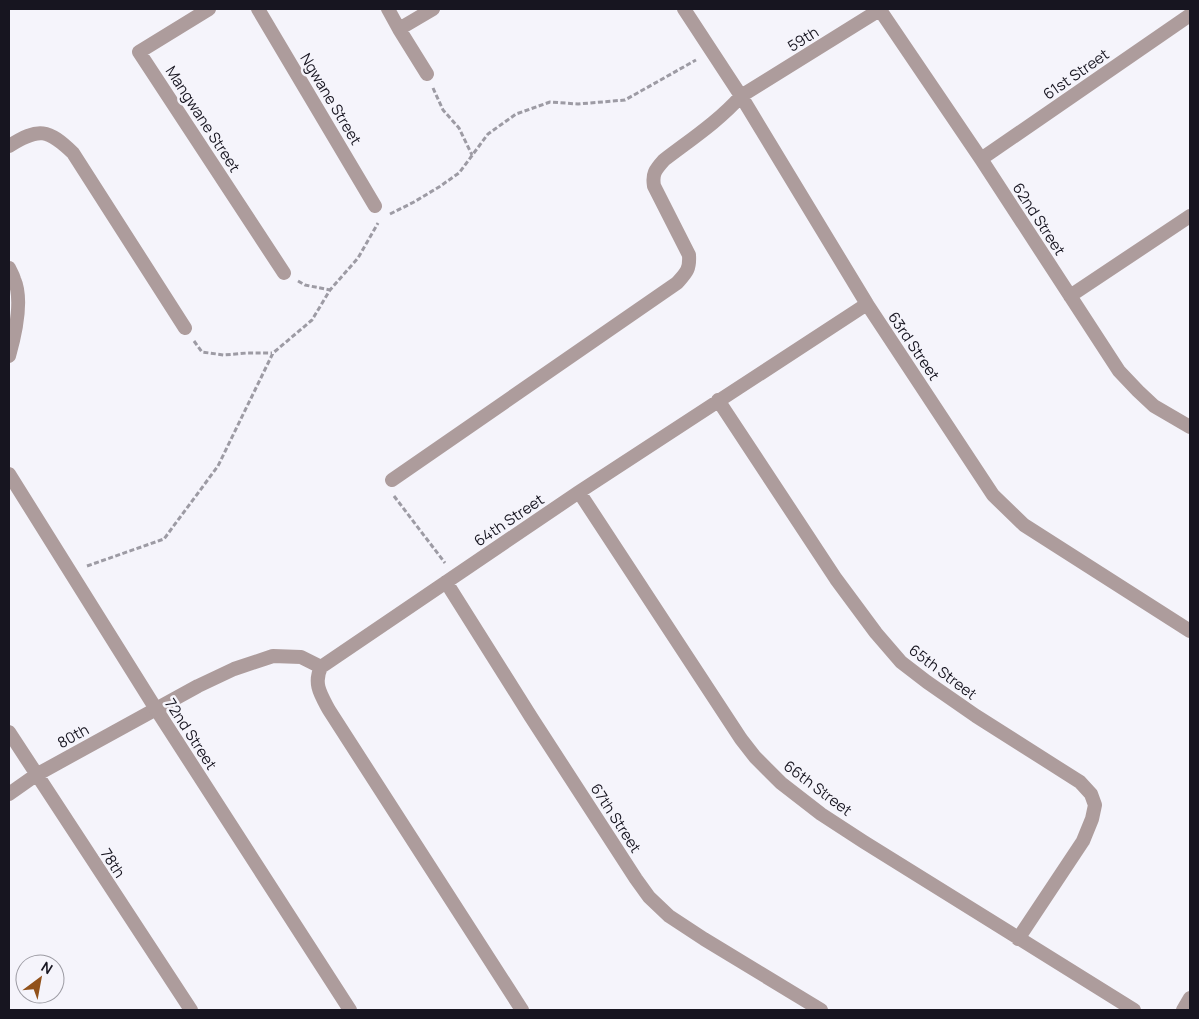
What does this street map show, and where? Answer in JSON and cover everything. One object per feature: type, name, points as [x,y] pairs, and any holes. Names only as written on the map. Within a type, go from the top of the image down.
[{"type":"street","name":"Mangwane Street","points":[[209,9],[139,52],[284,273]]},
{"type":"street","name":"Ngwane Street","points":[[258,9],[376,206]]},
{"type":"street","points":[[388,9],[427,74]]},
{"type":"street","points":[[399,29],[433,9]]},
{"type":"street","name":"63rd Street","points":[[684,9],[741,96],[867,304],[993,495],[1024,525],[1190,630]]},
{"type":"street","name":"59th","points":[[392,480],[677,283],[685,274],[689,265],[689,255],[654,186],[653,176],[657,168],[664,160],[716,121],[741,96],[881,9]]},
{"type":"street","name":"62nd Street","points":[[881,9],[1120,371],[1154,406],[1190,427]]},
{"type":"street","name":"61st Street","points":[[981,160],[1190,15]]},
{"type":"street","points":[[9,146],[22,138],[40,133],[50,135],[73,153],[185,328]]},
{"type":"street","points":[[1070,296],[1190,216]]},
{"type":"street","points":[[9,268],[15,280],[18,298],[15,330],[9,356]]},
{"type":"street","name":"64th Street","points":[[321,667],[579,492],[867,304]]},
{"type":"street","name":"65th Street","points":[[718,400],[836,579],[876,633],[901,662],[976,716],[1080,782],[1091,794],[1095,804],[1092,819],[1083,840],[1018,939]]},
{"type":"street","name":"72nd Street","points":[[9,474],[156,709],[350,1010]]},
{"type":"street","name":"66th Street","points":[[579,492],[741,739],[755,757],[781,783],[821,814],[864,842],[1134,1010]]},
{"type":"street","name":"67th Street","points":[[451,579],[531,717],[649,897],[669,916],[697,935],[822,1010]]},
{"type":"street","points":[[156,709],[234,669],[273,656],[301,657],[321,667],[317,675],[318,684],[321,695],[329,710],[522,1010]]},
{"type":"street","name":"80th","points":[[9,794],[36,775],[156,709]]},
{"type":"street","name":"78th","points":[[9,732],[191,1010]]},
{"type":"street","points":[[1182,1010],[1190,998]]},
{"type":"path","points":[[70,573],[164,539],[218,466],[273,353],[312,320],[330,290],[358,258],[378,224],[389,214],[414,202],[459,173],[488,134],[516,114],[550,102],[578,104],[625,100],[712,51]]},
{"type":"path","points":[[427,74],[443,110],[459,128],[472,155]]},
{"type":"path","points":[[376,206],[378,224]]},
{"type":"path","points":[[284,273],[305,285],[330,290]]},
{"type":"path","points":[[185,328],[202,352],[224,355],[246,352],[273,353]]},
{"type":"path","points":[[392,480],[389,487],[451,579]]}]
